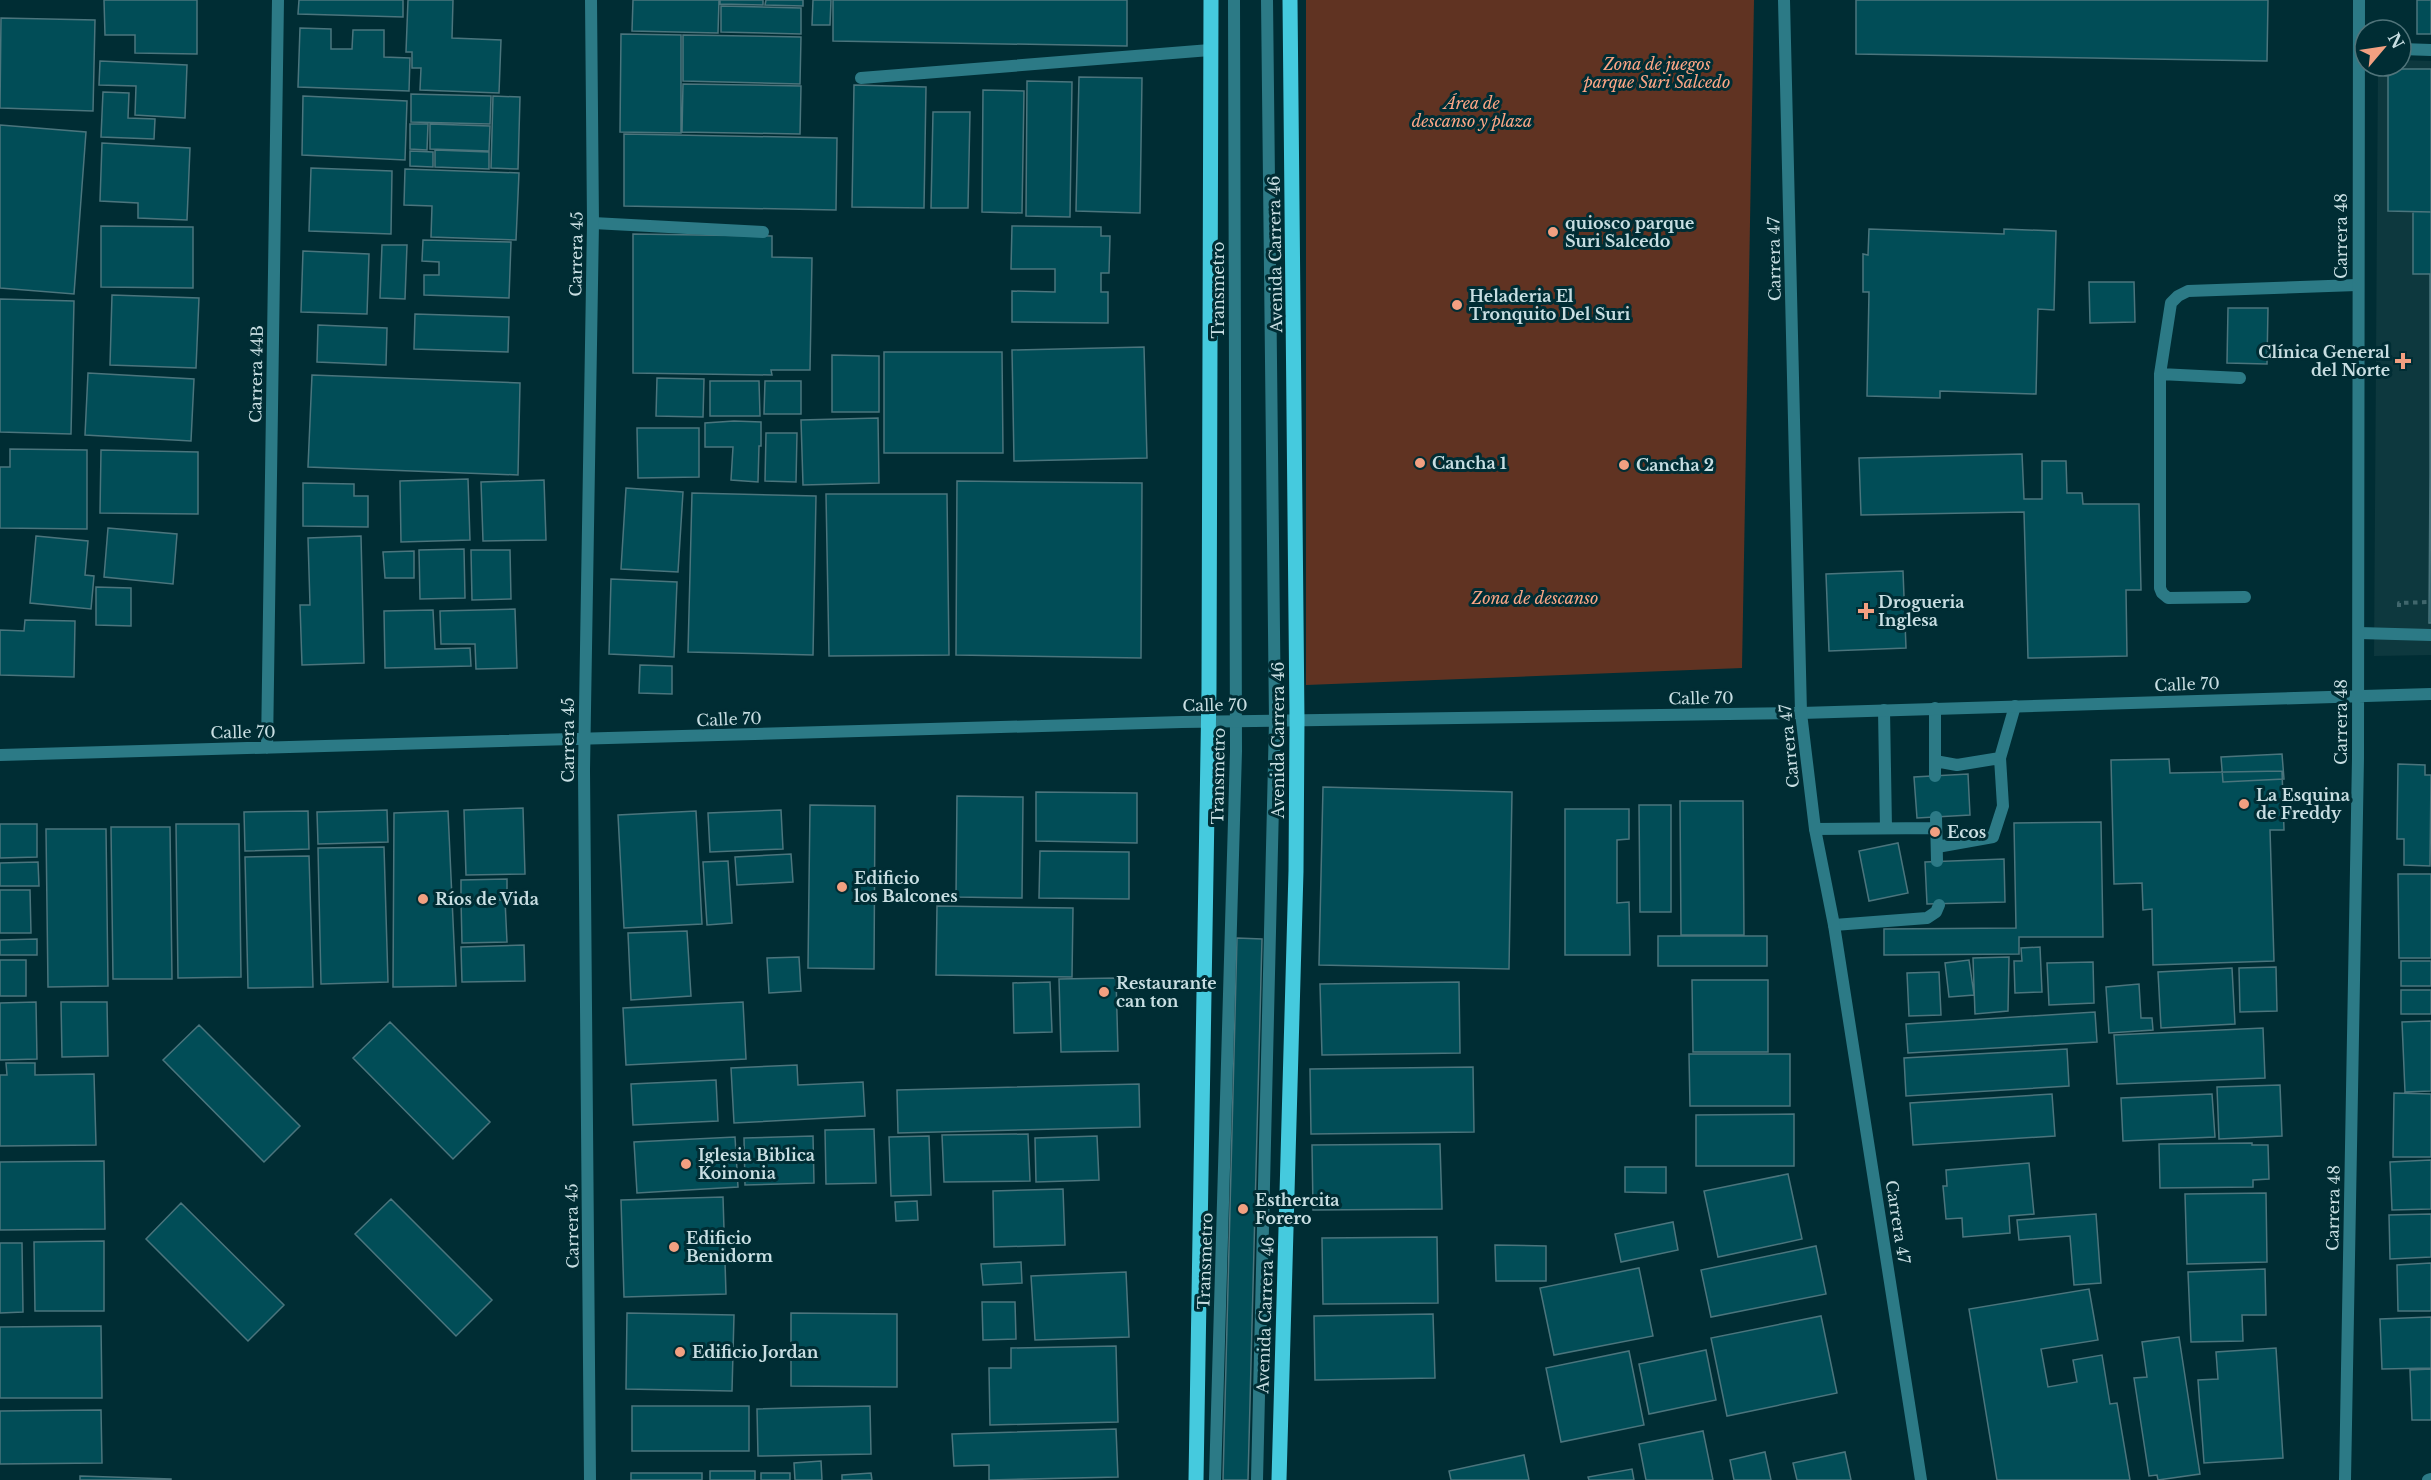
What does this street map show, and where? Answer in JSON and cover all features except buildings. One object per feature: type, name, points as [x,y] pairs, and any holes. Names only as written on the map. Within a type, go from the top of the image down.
[{"type":"main road","points":[[1196,1480],[1208,722],[1210,0]]},
{"type":"main road","name":"Avenida Carrera 46","points":[[1279,1480],[1296,871],[1297,720],[1290,0]]},
{"type":"street","name":"Carrera 44B","points":[[267,748],[278,0]]},
{"type":"street","name":"Carrera 45","points":[[590,1480],[584,740],[593,223],[591,0]]},
{"type":"street","name":"Transmetro","points":[[1215,1480],[1236,721],[1234,0]]},
{"type":"street","points":[[1257,1480],[1275,721],[1267,0]]},
{"type":"street","name":"Carrera 47","points":[[1784,0],[1801,713],[1815,829],[1834,925],[1921,1480]]},
{"type":"street","name":"Carrera 48","points":[[2359,0],[2360,18]]},
{"type":"street","points":[[2413,49],[2431,50]]},
{"type":"street","points":[[861,78],[1210,50]]},
{"type":"street","name":"Carrera 48","points":[[2345,1480],[2359,633],[2357,285],[2361,78]]},
{"type":"street","points":[[593,223],[763,232]]},
{"type":"street","points":[[2245,597],[2168,598],[2162,593],[2160,374],[2171,303],[2188,291],[2357,285]]},
{"type":"street","points":[[2160,374],[2240,378]]},
{"type":"street","points":[[2359,633],[2431,635]]},
{"type":"street","name":"Calle 70","points":[[0,755],[1236,721],[1801,713],[2358,694],[2431,694]]},
{"type":"street","points":[[1937,847],[1993,837],[2003,806],[2000,758],[2015,706]]},
{"type":"street","points":[[1935,708],[1935,776]]},
{"type":"street","points":[[1884,710],[1886,828]]},
{"type":"street","points":[[1935,761],[1957,765],[2000,758]]},
{"type":"street","points":[[1815,829],[1886,828],[1936,822],[1937,861]]},
{"type":"street","points":[[1834,925],[1928,918],[1936,912],[1939,905]]},
{"type":"path","points":[[2399,603],[2430,602]]},
{"type":"shaded area","name":"Clínica General del Norte","points":[[2413,60],[2431,61],[2431,655],[2374,656],[2378,78],[2413,78]]},
{"type":"green space","points":[[1306,0],[1754,0],[1742,668],[1306,685]]},
{"type":"place","name":"quiosco parque Suri Salcedo","points":[[1553,232]]},
{"type":"place","name":"Heladeria El Tronquito Del Suri","points":[[1457,305]]},
{"type":"place","name":"Clínica General del Norte","points":[[2403,361]]},
{"type":"place","name":"Cancha 1","points":[[1420,463]]},
{"type":"place","name":"Cancha 2","points":[[1624,465]]},
{"type":"place","name":"Drogueria Inglesa","points":[[1866,611]]},
{"type":"place","name":"La Esquina de Freddy","points":[[2244,804]]},
{"type":"place","name":"Ecos","points":[[1935,832]]},
{"type":"place","name":"Edificio los Balcones","points":[[842,887]]},
{"type":"place","name":"Ríos de Vida","points":[[423,899]]},
{"type":"place","name":"Restaurante can ton","points":[[1104,992]]},
{"type":"place","name":"Iglesia Biblica Koinonia","points":[[686,1164]]},
{"type":"place","name":"Esthercita Forero","points":[[1243,1209]]},
{"type":"place","name":"Edificio Benidorm","points":[[674,1247]]},
{"type":"place","name":"Edificio Jordan","points":[[680,1352]]},
{"type":"park label","name":"Zona de juegos parque Suri Salcedo","points":[[1657,73]]},
{"type":"park label","name":"Área de descanso y plaza","points":[[1472,112]]},
{"type":"park label","name":"Zona de descanso","points":[[1535,598]]}]
